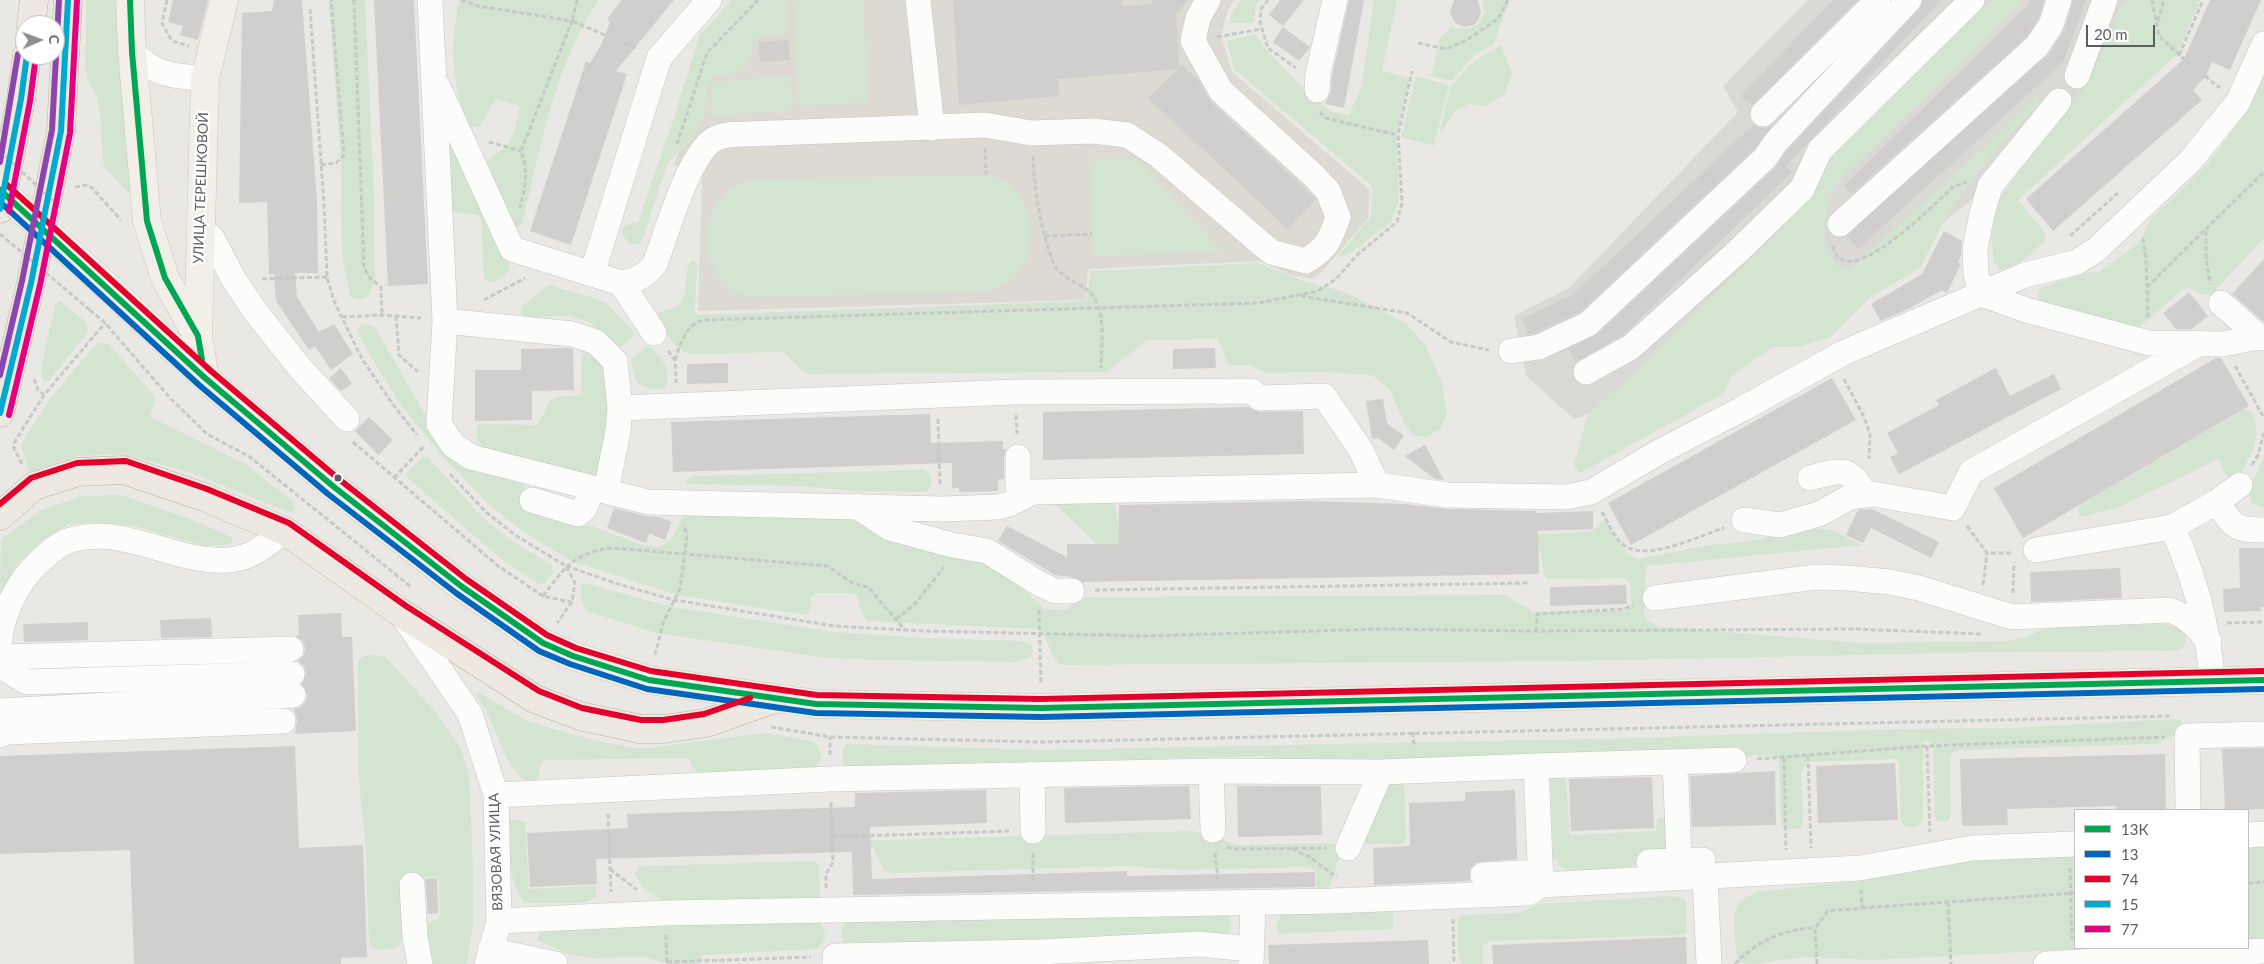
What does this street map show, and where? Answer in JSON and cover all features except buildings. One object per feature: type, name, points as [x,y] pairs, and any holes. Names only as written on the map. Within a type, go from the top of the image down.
[{"type":"highway","points":[[32,15],[34,0]]},
{"type":"highway","points":[[0,413],[33,274],[61,131],[68,0]]},
{"type":"highway","points":[[0,209],[26,65]]},
{"type":"highway","points":[[0,516],[34,486],[78,472],[124,470],[204,497],[285,531],[401,613],[535,699],[580,716],[640,728],[664,729],[706,723],[774,699]]},
{"type":"main road","points":[[130,0],[132,52],[147,222],[165,278],[198,336]]},
{"type":"main road","name":"УЛИЦА ТЕРЕШКОВОЙ","points":[[205,378],[198,336],[205,79],[224,0]]},
{"type":"main road","points":[[0,190],[205,378],[394,535],[461,586],[543,643],[573,656],[649,680],[774,699],[845,706],[1127,707],[2264,680]]},
{"type":"street","points":[[430,0],[432,76],[445,320],[439,424],[453,445],[470,457],[648,502],[941,509],[998,507],[1033,492],[1377,485],[1448,495],[1566,497],[1591,492],[1659,452],[1843,353],[2025,275],[2076,262],[2097,249],[2190,161],[2238,102],[2264,44]]},
{"type":"street","points":[[592,274],[659,58],[709,0]]},
{"type":"street","points":[[918,0],[932,128]]},
{"type":"street","points":[[432,76],[512,249],[621,284],[637,280],[655,264],[690,171],[705,147],[714,140],[726,135],[985,125],[1031,133],[1093,131],[1127,135],[1158,155],[1271,252],[1288,258],[1306,261],[1323,250],[1332,234],[1338,217],[1328,191],[1314,176],[1221,92],[1194,41],[1198,18],[1208,0]]},
{"type":"street","points":[[1317,82],[1335,0]]},
{"type":"street","points":[[1763,114],[1878,0]]},
{"type":"street","points":[[1511,351],[1539,347],[1588,324],[1765,158],[1776,142],[1909,0]]},
{"type":"street","points":[[1586,372],[1631,347],[1734,254],[1802,189],[1820,150],[1972,0]]},
{"type":"street","points":[[1840,224],[2037,46],[2051,25],[2059,0]]},
{"type":"street","points":[[2077,76],[2105,0]]},
{"type":"street","points":[[132,52],[148,67],[164,74],[205,79]]},
{"type":"street","points":[[1982,294],[1976,274],[1975,248],[1990,186],[2059,102]]},
{"type":"street","points":[[200,229],[212,238],[234,280],[255,311],[347,428]]},
{"type":"street","points":[[621,284],[660,341]]},
{"type":"street","points":[[1982,294],[2026,310],[2148,343],[2223,344],[2262,337]]},
{"type":"street","points":[[2220,303],[2262,337]]},
{"type":"street","points":[[445,320],[572,334],[596,342],[615,360],[620,408],[618,431],[599,489],[578,514],[532,500]]},
{"type":"street","points":[[1744,520],[1780,525],[1819,514],[1850,497],[1869,495],[1953,508],[1971,472],[2200,343]]},
{"type":"street","points":[[620,408],[1015,392],[1252,391],[1260,398],[1324,396],[1361,450],[1377,485]]},
{"type":"street","points":[[1018,457],[1018,500]]},
{"type":"street","points":[[1810,478],[1844,472],[1857,478],[1869,495]]},
{"type":"street","points":[[2036,550],[2172,527],[2217,502],[2240,485]]},
{"type":"street","points":[[2217,502],[2230,522],[2241,530],[2264,530]]},
{"type":"street","points":[[856,506],[890,528],[952,545],[987,551],[1054,591],[1072,591]]},
{"type":"street","points":[[2172,527],[2190,569],[2207,632],[2212,680]]},
{"type":"street","points":[[0,711],[292,684],[27,682],[7,670],[1,648],[1,626],[12,598],[27,573],[51,552],[70,540],[96,536],[131,540],[206,561],[230,560],[249,556],[285,531]]},
{"type":"street","points":[[1655,598],[1816,577],[1847,578],[1890,582],[1919,588],[2012,617],[2169,610],[2180,613],[2207,632]]},
{"type":"street","name":"ВЯЗОВАЯ УЛИЦА","points":[[401,613],[470,714],[496,795],[499,921],[489,957]]},
{"type":"street","points":[[1,648],[291,649]]},
{"type":"street","points":[[0,735],[6,732],[283,722]]},
{"type":"street","points":[[2188,809],[2187,736],[2264,734]]},
{"type":"street","points":[[496,795],[830,779],[1211,771],[1380,772],[1734,760]]},
{"type":"street","points":[[1673,762],[1676,781],[1679,861]]},
{"type":"street","points":[[499,921],[665,913],[1253,903],[1528,893],[1541,878],[1536,766]]},
{"type":"street","points":[[1211,771],[1217,838]]},
{"type":"street","points":[[1348,848],[1380,772]]},
{"type":"street","points":[[1032,774],[1033,831]]},
{"type":"street","points":[[2249,835],[2264,834]]},
{"type":"street","points":[[1649,862],[1679,861],[1713,871],[1786,856],[1811,854],[2074,844]]},
{"type":"street","points":[[1483,875],[1541,878],[1713,871],[1860,868],[1973,848]]},
{"type":"street","points":[[1709,964],[1713,871]]},
{"type":"street","points":[[412,886],[415,937],[420,964]]},
{"type":"street","points":[[835,960],[1200,954],[1250,956],[1253,903]]},
{"type":"street","points":[[2046,964],[2264,951]]},
{"type":"street","points":[[489,957],[555,964]]},
{"type":"path","points":[[167,0],[162,23],[172,41],[211,52]]},
{"type":"path","points":[[321,165],[336,163],[344,155],[331,0]]},
{"type":"path","points":[[354,0],[364,268],[370,278],[381,287],[382,315]]},
{"type":"path","points":[[461,0],[478,6],[572,20],[607,36]]},
{"type":"path","points":[[519,212],[527,176],[526,165],[521,151],[572,20],[577,0]]},
{"type":"path","points":[[1268,0],[1261,9],[1261,29],[1268,48],[1317,82],[1317,106],[1325,118],[1398,135]]},
{"type":"path","points":[[1418,43],[1446,49],[1465,41],[1498,19],[1508,0]]},
{"type":"path","points":[[2152,0],[2159,36],[2190,65]]},
{"type":"path","points":[[2157,23],[2164,0]]},
{"type":"path","points":[[2179,55],[2203,0]]},
{"type":"path","points":[[281,279],[327,277],[310,9]]},
{"type":"path","points":[[1194,41],[1261,29]]},
{"type":"path","points":[[676,384],[675,360],[684,336],[697,322],[704,320],[1258,303],[1318,291],[1336,279],[1357,255],[1397,222],[1402,203],[1398,135],[1412,72]]},
{"type":"path","points":[[2147,287],[2264,172]]},
{"type":"path","points":[[1034,173],[1045,236],[1054,266],[1065,277],[1086,288],[1100,309],[1102,392]]},
{"type":"path","points":[[1840,224],[1832,242],[1835,255],[1842,261],[1858,261],[1867,258],[1881,248],[1953,187],[1971,182],[1990,186]]},
{"type":"path","points":[[92,188],[120,218],[123,227]]},
{"type":"path","points":[[2069,237],[2120,192]]},
{"type":"path","points":[[2206,230],[2208,278],[2213,293],[2220,303]]},
{"type":"path","points":[[0,234],[90,310]]},
{"type":"path","points":[[1045,236],[1092,234]]},
{"type":"path","points":[[2146,257],[2147,300]]},
{"type":"path","points":[[481,302],[554,263]]},
{"type":"path","points":[[1298,295],[1407,313],[1451,342],[1484,350],[1511,351]]},
{"type":"path","points":[[342,318],[382,315],[445,320]]},
{"type":"path","points":[[396,316],[399,355],[440,393]]},
{"type":"path","points":[[44,395],[105,323]]},
{"type":"path","points":[[660,341],[675,360]]},
{"type":"path","points":[[1015,392],[1018,457]]},
{"type":"path","points":[[2250,392],[2264,418]]},
{"type":"path","points":[[1852,395],[1870,434],[1869,495]]},
{"type":"path","points":[[938,396],[941,509]]},
{"type":"path","points":[[347,428],[394,478],[498,566],[543,596],[572,602]]},
{"type":"path","points":[[2240,485],[2258,455],[2264,434]]},
{"type":"path","points":[[394,478],[425,445]]},
{"type":"path","points":[[1591,492],[1618,539],[1626,547],[1636,550],[1665,548],[1744,520]]},
{"type":"path","points":[[1953,508],[1988,553],[1980,606]]},
{"type":"path","points":[[658,643],[664,620],[680,589],[687,536]]},
{"type":"path","points":[[896,619],[915,604],[944,566],[952,545]]},
{"type":"path","points":[[543,596],[566,566],[586,553],[612,548],[828,566],[852,583],[868,587],[905,630]]},
{"type":"path","points":[[566,566],[618,584],[674,600],[834,626],[905,630],[1039,635],[1145,636],[1382,629],[1536,631],[1853,629],[1998,635],[2009,628],[2012,617],[2015,553],[1988,553]]},
{"type":"path","points":[[1072,591],[1530,583]]},
{"type":"path","points":[[1536,631],[1536,614],[1624,609],[1655,598]]},
{"type":"path","points":[[1039,611],[1040,668]]},
{"type":"path","points":[[2207,632],[2264,622]]},
{"type":"path","points":[[1734,760],[1784,758],[1927,746],[2187,736]]},
{"type":"path","points":[[1927,746],[1931,850]]},
{"type":"path","points":[[1808,756],[1811,854]]},
{"type":"path","points":[[1784,758],[1786,856]]},
{"type":"path","points":[[830,779],[833,862]]},
{"type":"path","points":[[608,828],[610,868]]},
{"type":"path","points":[[832,837],[1033,831],[1033,907]]},
{"type":"path","points":[[1217,838],[1234,849],[1348,848]]},
{"type":"path","points":[[1288,848],[1308,856],[1338,878]]},
{"type":"path","points":[[2070,877],[2073,893],[2072,939]]},
{"type":"path","points":[[2249,883],[2264,882]]},
{"type":"path","points":[[1817,964],[1816,928],[1828,911],[2073,893]]},
{"type":"path","points":[[1862,895],[1862,908]]},
{"type":"path","points":[[1452,896],[1454,964]]},
{"type":"path","points":[[1948,902],[1951,964]]},
{"type":"path","points":[[1735,964],[1764,940],[1796,928],[1816,928]]},
{"type":"path","points":[[667,964],[667,962],[835,960]]},
{"type":"shaded area","points":[[766,0],[1235,0],[1228,9],[1221,36],[1232,72],[1370,190],[1368,218],[1323,271],[1313,279],[1291,275],[1260,261],[1088,269],[1085,300],[698,311],[702,176],[674,165],[711,58]]},
{"type":"shaded area","points":[[1808,0],[2156,0],[2092,103],[1869,282],[1640,395],[1574,419],[1526,376],[1514,316],[1568,289],[1738,112],[1723,86]]},
{"type":"green space","points":[[87,0],[123,0],[133,198],[106,169],[103,162],[100,113],[97,97],[88,80],[85,67]]},
{"type":"green space","points":[[329,0],[365,0],[374,193],[375,281],[368,296],[357,300],[350,296],[342,255],[341,160]]},
{"type":"green space","points":[[460,0],[599,0],[584,25],[560,80],[543,137],[522,224],[518,228],[512,227],[486,170],[488,161],[504,148],[511,139],[520,106],[496,99],[479,127],[469,127],[459,97],[454,64],[454,31]]},
{"type":"green space","points":[[732,0],[787,0],[787,29],[781,35],[766,34],[756,38],[753,41],[750,60],[743,70],[712,78],[707,85],[706,105],[701,124],[687,144],[667,164],[642,241],[638,244],[630,244],[623,236],[623,226],[638,222],[676,112],[699,36]]},
{"type":"green space","points":[[793,0],[863,0],[868,97],[866,102],[801,106],[798,101]]},
{"type":"green space","points":[[1241,0],[1260,0],[1256,5],[1253,23],[1229,23],[1232,13]]},
{"type":"green space","points":[[1374,0],[1397,0],[1382,71],[1409,78],[1396,137],[1399,199],[1392,221],[1351,253],[1336,258],[1371,217],[1372,186],[1234,69],[1227,41],[1255,34],[1270,54],[1301,86],[1331,112],[1349,115],[1362,85]]},
{"type":"green space","points":[[1483,0],[1510,0],[1493,45],[1476,54],[1451,81],[1431,76],[1440,38],[1451,27],[1467,28],[1478,25],[1483,15]]},
{"type":"green space","points":[[1992,0],[2021,0],[2020,4],[1963,63],[1841,178],[1829,200],[1825,231],[1826,252],[1840,268],[1850,269],[1992,140],[2039,94],[2039,104],[1999,146],[1947,215],[1920,268],[1869,298],[1831,337],[1798,347],[1773,347],[1732,375],[1723,394],[1580,473],[1574,465],[1586,420],[1593,409],[1633,374],[1784,227],[1809,191],[1830,149],[1936,47]]},
{"type":"green space","points":[[2128,0],[2200,0],[2177,54],[2018,200],[2045,233],[2044,242],[2013,269],[2001,270],[1994,263],[1991,237],[1995,205],[2026,161],[2090,80],[2119,10]]},
{"type":"green space","points":[[1501,45],[1512,73],[1505,94],[1486,106],[1468,104],[1454,112],[1440,133],[1450,87],[1472,63]]},
{"type":"green space","points":[[2264,72],[2264,238],[2211,295],[2202,294],[2189,288],[2182,290],[2137,329],[2043,302],[2039,299],[2038,292],[2043,287],[2088,272],[2098,273],[2139,243],[2150,220],[2207,165],[2246,112]]},
{"type":"green space","points":[[790,76],[793,110],[713,116],[711,82]]},
{"type":"green space","points":[[1416,76],[1449,85],[1434,146],[1401,137]]},
{"type":"green space","points":[[446,135],[510,265],[505,275],[495,281],[487,282],[484,277],[481,218],[478,215],[455,212],[450,209]]},
{"type":"green space","points":[[1135,158],[1222,251],[1093,256],[1089,159]]},
{"type":"green space","points":[[986,175],[1000,179],[1012,187],[1021,197],[1030,225],[1028,255],[1022,268],[1012,279],[991,291],[747,297],[728,285],[715,270],[708,252],[707,233],[711,214],[721,198],[737,186],[758,179]]},
{"type":"green space","points":[[693,260],[697,264],[695,312],[698,315],[1086,301],[1091,271],[1258,263],[1306,282],[1345,292],[1406,323],[1426,346],[1441,380],[1447,414],[1441,428],[1427,437],[1413,435],[1404,423],[1390,390],[1372,375],[1322,372],[1267,373],[1250,365],[1229,365],[1218,339],[1147,340],[1107,372],[809,374],[803,372],[783,352],[689,354],[679,348],[669,337],[662,325],[659,313],[680,304],[685,294],[688,268]]},
{"type":"green space","points":[[549,285],[606,303],[633,331],[633,337],[620,347],[589,322],[570,316],[522,317],[521,307]]},
{"type":"green space","points":[[59,300],[87,323],[88,332],[49,381],[46,382],[43,380],[41,368],[55,305]]},
{"type":"green space","points":[[364,324],[370,325],[377,331],[431,425],[524,483],[523,510],[575,526],[592,526],[645,546],[658,547],[670,541],[686,512],[852,512],[986,556],[1045,609],[1067,610],[1075,600],[1086,597],[1505,595],[1534,612],[1617,611],[1627,610],[1632,606],[1630,583],[1624,578],[1547,579],[1538,547],[1098,545],[1054,502],[1110,498],[1116,508],[1119,527],[1555,534],[1593,531],[1602,521],[1605,521],[1622,548],[1638,559],[1709,545],[1747,542],[1809,528],[1832,530],[1862,545],[1646,566],[1644,617],[1649,622],[1661,627],[1864,643],[2006,641],[2030,636],[2038,631],[2058,626],[2165,624],[2181,628],[2185,634],[2186,643],[2181,649],[2171,651],[1998,652],[1572,661],[1062,665],[1057,662],[1045,638],[1038,629],[867,621],[854,593],[815,593],[811,598],[811,610],[806,615],[677,595],[571,561],[521,530],[487,503],[443,457],[400,404],[370,355],[357,331],[358,327]]},
{"type":"green space","points":[[100,342],[109,344],[156,398],[150,417],[247,465],[293,502],[295,510],[288,512],[189,472],[122,454],[77,456],[29,472],[21,444],[50,399],[94,346]]},
{"type":"green space","points":[[647,347],[653,348],[666,366],[668,385],[664,389],[649,389],[640,385],[637,381],[631,361],[632,358]]},
{"type":"green space","points":[[585,352],[602,357],[613,406],[600,475],[594,479],[487,452],[476,435],[479,424],[536,425],[553,399],[560,396],[581,395],[582,355]]},
{"type":"green space","points":[[2245,409],[2251,411],[2255,420],[2256,436],[2252,452],[2240,475],[2228,479],[2218,459],[2117,508],[2082,517],[2079,515],[2079,506]]},
{"type":"green space","points":[[2264,456],[2264,508],[2252,503],[2248,493]]},
{"type":"green space","points":[[428,457],[483,518],[512,541],[552,565],[553,573],[545,583],[539,584],[500,558],[409,479],[407,476],[408,471],[422,458]]},
{"type":"green space","points":[[923,470],[929,473],[932,480],[928,491],[923,492],[856,491],[800,486],[691,484],[685,480],[692,476]]},
{"type":"green space","points":[[121,495],[193,520],[231,537],[233,540],[231,544],[206,546],[135,526],[96,522],[68,525],[43,540],[18,562],[0,595],[1,539],[41,510],[82,496]]},
{"type":"green space","points":[[584,583],[672,607],[834,632],[924,638],[1023,641],[1031,645],[1033,652],[1030,657],[1016,662],[874,660],[819,657],[657,633],[589,612],[584,606],[581,597],[581,586]]},
{"type":"green space","points":[[366,655],[385,656],[437,714],[461,749],[469,774],[473,868],[473,924],[467,964],[428,964],[426,938],[428,924],[440,915],[439,879],[437,877],[404,878],[403,936],[399,946],[383,950],[372,947],[369,944],[366,851],[358,772],[358,660]]},
{"type":"green space","points":[[478,692],[527,721],[593,740],[640,749],[765,733],[812,741],[818,746],[821,755],[819,764],[807,772],[706,776],[694,769],[688,758],[544,760],[540,766],[539,778],[534,782],[521,778],[509,763],[486,710],[476,694]]},
{"type":"green space","points":[[2181,720],[2182,727],[2177,734],[2155,744],[1957,750],[1950,756],[1951,814],[1949,820],[1943,822],[1937,821],[1935,817],[1933,748],[1931,742],[1927,741],[1923,743],[1923,820],[1913,828],[1907,827],[1901,822],[1899,763],[1895,759],[1806,762],[1801,774],[1803,821],[1801,828],[1785,829],[1781,825],[1779,762],[1778,757],[1773,755],[1663,759],[1312,764],[1262,756],[847,768],[843,765],[843,748],[848,744],[1041,750],[1637,738],[1900,729],[2009,728]]},
{"type":"green space","points":[[1565,769],[1570,835],[1656,831],[1657,819],[1669,816],[1673,850],[1635,866],[1590,871],[1573,871],[1561,867],[1553,857],[1550,770]]},
{"type":"green space","points":[[1390,777],[1402,779],[1404,784],[1406,839],[1402,844],[1365,844],[1363,838]]},
{"type":"green space","points":[[514,819],[525,822],[529,889],[596,886],[596,897],[583,903],[525,903],[519,895],[512,875],[510,821]]},
{"type":"green space","points":[[1193,831],[1238,845],[1331,843],[1338,847],[1340,853],[1331,884],[1323,891],[1316,892],[1316,870],[1307,867],[1180,870],[1129,866],[893,873],[884,870],[873,847],[853,848],[855,841]]},
{"type":"green space","points":[[2264,842],[2264,940],[2249,941],[2249,843]]},
{"type":"green space","points":[[2074,853],[2074,949],[2076,949],[1872,960],[1806,957],[1756,964],[1739,963],[1735,937],[1735,911],[1741,902],[1756,892],[1867,880],[1973,857]]},
{"type":"green space","points":[[814,861],[819,865],[820,897],[814,900],[664,902],[643,887],[635,874],[638,868],[645,866]]},
{"type":"green space","points":[[1671,896],[1683,898],[1686,902],[1687,931],[1682,935],[1491,941],[1483,946],[1483,964],[1461,964],[1458,950],[1458,919],[1462,915],[1518,913],[1540,904]]},
{"type":"green space","points":[[1393,907],[1393,926],[1391,929],[1280,934],[1276,929],[1282,910]]},
{"type":"green space","points":[[1229,915],[1232,927],[1228,933],[1222,935],[846,946],[841,932],[848,920]]},
{"type":"green space","points":[[817,921],[823,928],[825,935],[821,946],[817,949],[702,955],[697,964],[669,964],[644,957],[590,958],[565,953],[538,940],[539,931]]},
{"type":"transit line","points":[[0,375],[22,281],[52,130],[59,0]]},
{"type":"transit line","name":"15","points":[[0,413],[31,283],[61,131],[68,0]]},
{"type":"transit line","name":"77","points":[[9,415],[40,285],[70,133],[77,0]]},
{"type":"transit line","name":"13К","points":[[130,0],[132,52],[147,221],[165,278],[198,336],[202,360]]},
{"type":"transit line","points":[[0,162],[16,65]]},
{"type":"transit line","name":"15","points":[[0,209],[26,65]]},
{"type":"transit line","name":"77","points":[[9,211],[30,101],[35,65]]},
{"type":"transit line","name":"74","points":[[6,184],[211,371],[340,480],[466,579],[547,635],[576,648],[651,671],[817,695],[1041,699],[2264,671]]},
{"type":"transit line","name":"13К","points":[[0,190],[205,378],[334,487],[461,586],[543,643],[573,656],[649,680],[816,704],[1041,708],[2264,680]]},
{"type":"transit line","name":"13","points":[[0,202],[199,385],[328,494],[456,593],[539,651],[570,664],[647,689],[816,713],[1041,717],[2264,689]]},
{"type":"transit line","name":"74","points":[[0,504],[31,478],[77,463],[126,461],[207,489],[289,523],[406,606],[539,691],[582,708],[641,720],[663,720],[704,714],[750,698]]}]
